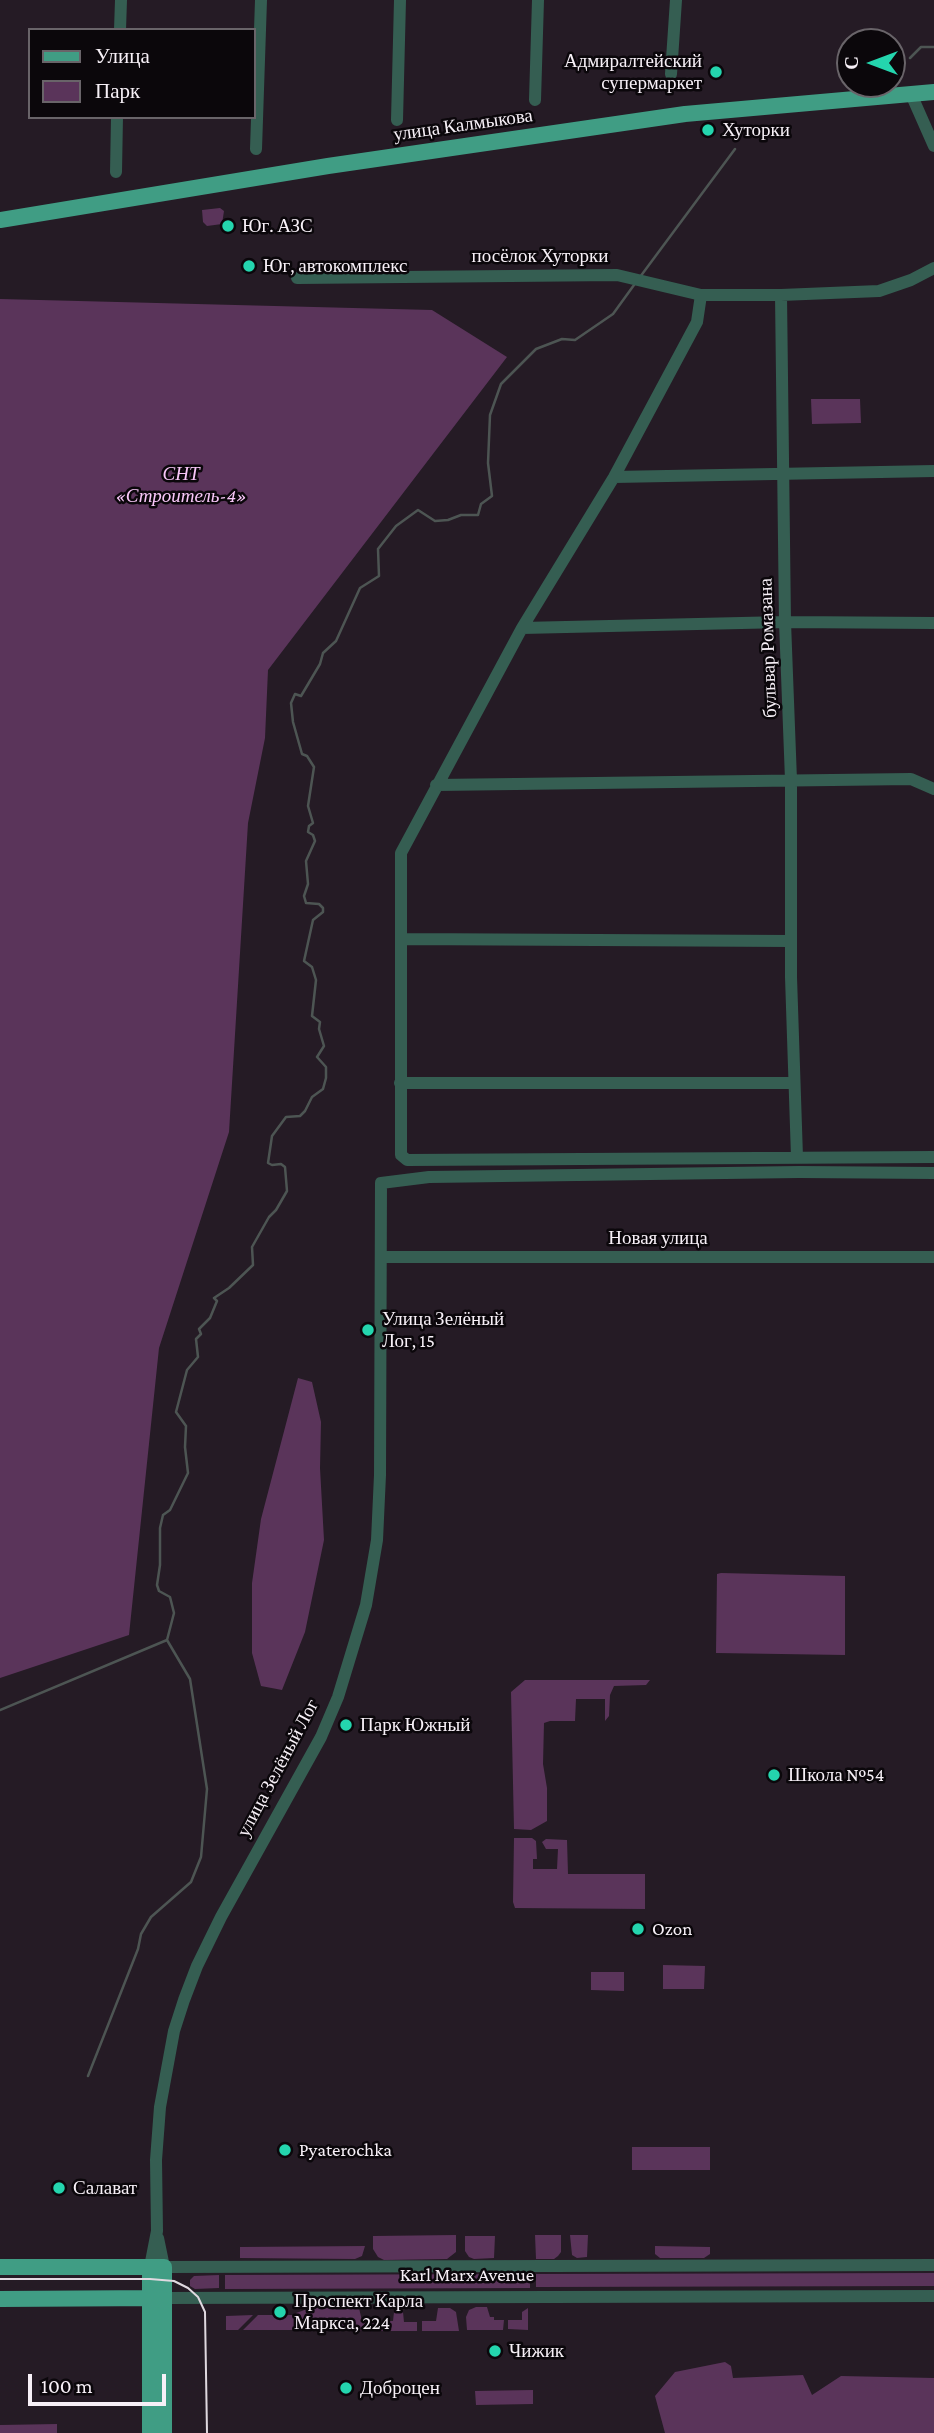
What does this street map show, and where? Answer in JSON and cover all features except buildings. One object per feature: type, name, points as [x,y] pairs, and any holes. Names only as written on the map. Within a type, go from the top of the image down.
[{"type":"main road","name":"улица Калмыкова","points":[[0,220],[328,166],[685,114],[934,92]]},
{"type":"main road","name":"Karl Marx Avenue","points":[[0,2267],[157,2267]]},
{"type":"main road","points":[[150,2433],[157,2267]]},
{"type":"main road","name":"Karl Marx Avenue","points":[[0,2299],[157,2298]]},
{"type":"main road","points":[[157,2298],[164,2433]]},
{"type":"street","points":[[120,28],[121,0]]},
{"type":"street","points":[[256,149],[261,0]]},
{"type":"street","points":[[397,120],[400,0]]},
{"type":"street","points":[[535,100],[538,0]]},
{"type":"street","points":[[671,74],[676,0]]},
{"type":"street","points":[[911,94],[934,146]]},
{"type":"street","points":[[116,172],[117,119]]},
{"type":"street","points":[[781,295],[879,291],[911,280],[934,268]]},
{"type":"street","name":"посёлок Хуторки","points":[[297,278],[617,275],[701,295],[781,295]]},
{"type":"street","points":[[701,295],[697,322],[614,477],[522,628],[401,853],[400,1153],[405,1159],[934,1157]]},
{"type":"street","name":"бульвар Ромазана","points":[[781,295],[797,1157]]},
{"type":"street","points":[[614,477],[934,471]]},
{"type":"street","points":[[522,628],[785,622],[934,623]]},
{"type":"street","points":[[436,785],[911,779],[934,789]]},
{"type":"street","points":[[401,939],[791,941]]},
{"type":"street","points":[[400,1083],[794,1083]]},
{"type":"street","name":"улица Зелёный Лог","points":[[157,2267],[158,2129],[166,2070],[181,2011],[197,1966],[221,1917],[321,1737],[338,1697],[366,1605],[377,1540],[380,1488],[381,1183],[429,1177],[934,1173]]},
{"type":"street","name":"Новая улица","points":[[381,1257],[934,1257]]},
{"type":"street","name":"Karl Marx Avenue","points":[[157,2267],[934,2265]]},
{"type":"street","name":"Karl Marx Avenue","points":[[157,2298],[934,2296]]},
{"type":"green space","points":[[220,208],[224,211],[222,224],[207,226],[203,222],[202,210]]},
{"type":"green space","name":"СНТ «Строитель-4»","points":[[0,299],[432,310],[507,357],[268,670],[265,738],[248,823],[229,1132],[159,1348],[129,1635],[0,1678]]},
{"type":"green space","points":[[811,399],[860,399],[861,423],[812,424]]},
{"type":"green space","points":[[298,1378],[312,1382],[321,1422],[320,1468],[324,1540],[305,1632],[282,1690],[261,1686],[252,1653],[252,1583],[261,1519]]},
{"type":"green space","points":[[717,1574],[845,1576],[845,1655],[716,1653]]},
{"type":"green space","points":[[525,1680],[650,1680],[646,1685],[614,1686],[610,1695],[609,1716],[605,1721],[605,1699],[576,1699],[575,1721],[544,1723],[543,1764],[547,1788],[547,1821],[531,1830],[514,1829],[511,1692]]},
{"type":"green space","points":[[514,1838],[532,1838],[536,1841],[537,1859],[533,1859],[533,1869],[557,1869],[558,1849],[546,1849],[542,1842],[546,1839],[567,1840],[568,1874],[645,1874],[645,1909],[515,1908]]},
{"type":"green space","points":[[663,1965],[705,1966],[704,1989],[663,1989]]},
{"type":"green space","points":[[591,1972],[624,1972],[624,1991],[591,1990]]},
{"type":"green space","points":[[632,2147],[710,2147],[710,2170],[632,2170]]},
{"type":"green space","points":[[456,2235],[456,2252],[447,2259],[384,2260],[378,2257],[373,2249],[373,2236]]},
{"type":"green space","points":[[535,2235],[561,2235],[561,2252],[558,2256],[554,2259],[536,2259]]},
{"type":"green space","points":[[570,2235],[588,2235],[587,2257],[577,2258],[572,2255]]},
{"type":"green space","points":[[465,2236],[495,2236],[494,2258],[469,2257],[465,2251]]},
{"type":"green space","points":[[365,2246],[362,2256],[355,2259],[240,2258],[240,2247]]},
{"type":"green space","points":[[655,2246],[710,2247],[710,2254],[704,2258],[660,2258],[655,2254]]},
{"type":"green space","points":[[934,2273],[934,2286],[536,2287],[536,2274]]},
{"type":"green space","points":[[530,2274],[530,2288],[225,2289],[225,2275]]},
{"type":"green space","points":[[219,2275],[219,2288],[195,2289],[190,2286],[190,2280],[194,2276]]},
{"type":"green space","points":[[316,2306],[359,2308],[362,2321],[374,2321],[374,2331],[311,2329],[296,2313]]},
{"type":"green space","points":[[487,2307],[490,2317],[504,2320],[503,2330],[467,2330],[466,2317],[469,2310]]},
{"type":"green space","points":[[438,2308],[450,2308],[456,2312],[459,2331],[422,2331],[422,2321],[436,2321]]},
{"type":"green space","points":[[528,2308],[528,2330],[508,2329],[508,2320],[522,2320],[522,2312]]},
{"type":"green space","points":[[398,2309],[403,2312],[404,2322],[417,2322],[417,2331],[379,2331],[379,2321],[393,2321],[394,2312]]},
{"type":"green space","points":[[253,2315],[238,2330],[226,2330],[226,2316]]},
{"type":"green space","points":[[258,2315],[292,2315],[307,2330],[243,2330]]},
{"type":"green space","points":[[725,2362],[731,2366],[733,2378],[803,2375],[812,2395],[841,2376],[934,2378],[934,2433],[665,2433],[655,2396],[675,2372]]},
{"type":"green space","points":[[533,2390],[533,2404],[476,2405],[475,2391]]},
{"type":"green space","points":[[57,2424],[57,2433],[0,2433],[0,2425]]},
{"type":"waterway","points":[[910,58],[921,47],[934,47]]},
{"type":"waterway","points":[[640,277],[735,149]]},
{"type":"waterway","points":[[88,2076],[138,1949],[141,1934],[151,1917],[191,1882],[201,1857],[207,1789],[190,1679],[167,1640],[174,1613],[170,1597],[159,1591],[157,1585],[163,1515],[170,1510],[188,1473],[186,1426],[176,1412],[187,1370],[198,1357],[196,1339],[201,1334],[199,1329],[210,1318],[217,1301],[214,1298],[253,1265],[252,1247],[287,1191],[285,1167],[268,1163],[272,1136],[286,1117],[300,1116],[305,1111],[312,1097],[323,1089],[326,1078],[326,1067],[317,1057],[324,1046],[319,1029],[320,1022],[312,1016],[316,980],[312,967],[304,961],[313,920],[323,912],[319,904],[306,903],[304,896],[308,884],[306,861],[315,841],[313,835],[308,832],[313,823],[308,806],[314,767],[307,756],[302,754],[291,703],[295,694],[301,696],[320,664],[323,653],[336,641],[360,588],[379,576],[378,549],[396,526],[418,510],[435,521],[461,515],[478,515],[481,504],[492,496],[488,463],[490,415],[501,384],[536,349],[562,339],[575,340],[613,314],[634,285]]},
{"type":"waterway","points":[[0,1710],[167,1640]]},
{"type":"tram line","points":[[0,2279],[150,2279],[174,2281],[188,2288],[198,2297],[205,2312],[207,2433]]},
{"type":"place","name":"Адмиралтейский супермаркет","points":[[716,72]]},
{"type":"place","name":"Хуторки","points":[[708,130]]},
{"type":"place","name":"Юг. АЗС","points":[[228,226]]},
{"type":"place","name":"Юг, автокомплекс","points":[[249,266]]},
{"type":"place","name":"Улица Зелёный Лог, 15","points":[[368,1330]]},
{"type":"place","name":"Парк Южный","points":[[346,1725]]},
{"type":"place","name":"Школа №54","points":[[774,1775]]},
{"type":"place","name":"Ozon","points":[[638,1929]]},
{"type":"place","name":"Pyaterochka","points":[[285,2150]]},
{"type":"place","name":"Салават","points":[[59,2188]]},
{"type":"place","name":"Проспект Карла Маркса, 224","points":[[280,2312]]},
{"type":"place","name":"Чижик","points":[[495,2351]]},
{"type":"place","name":"Доброцен","points":[[346,2388]]}]
